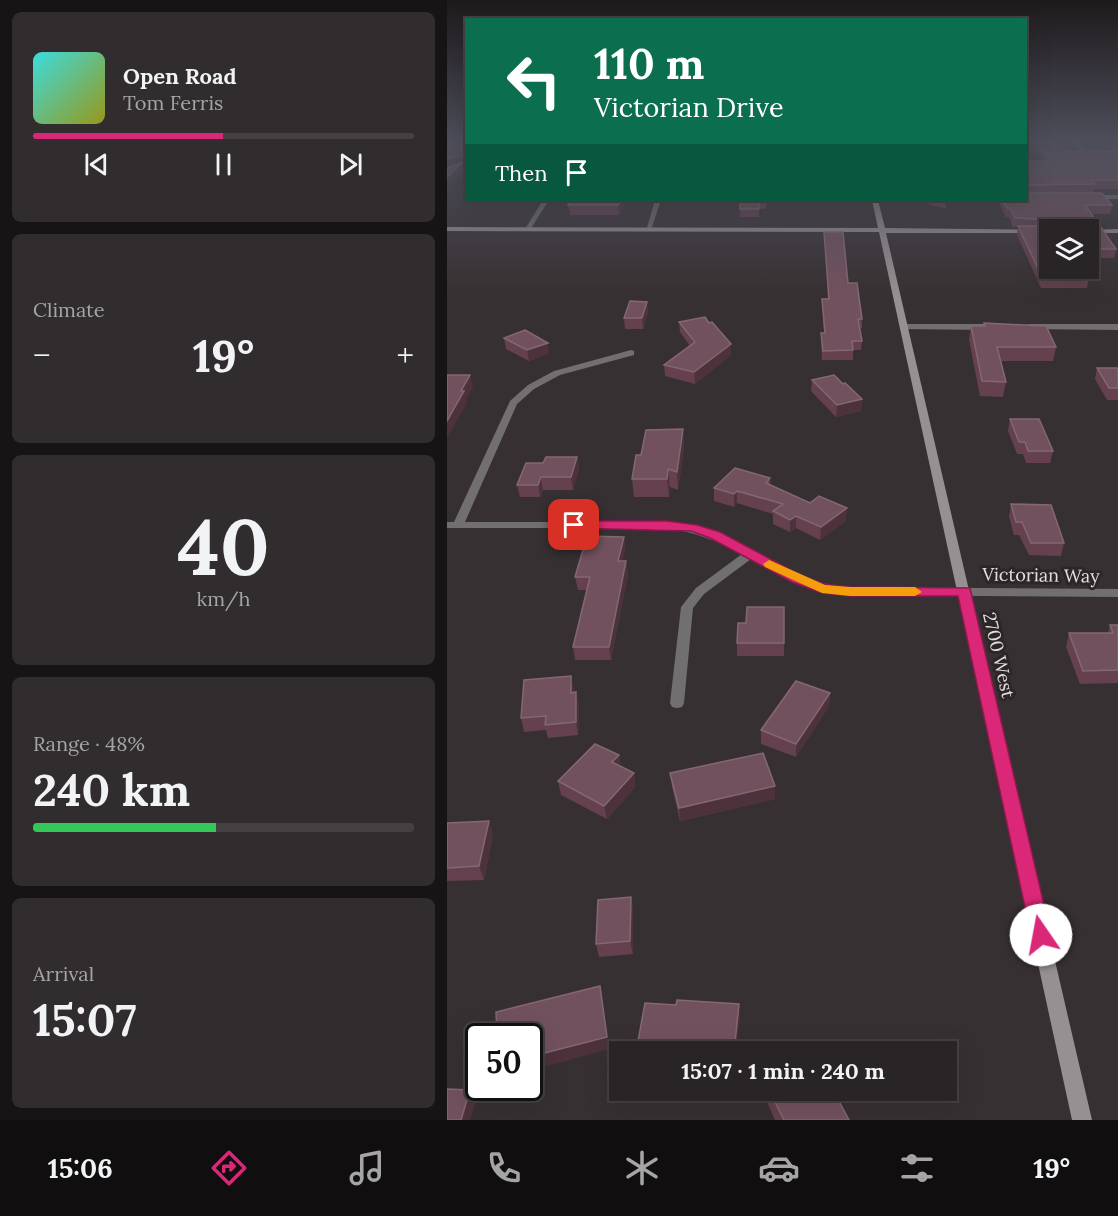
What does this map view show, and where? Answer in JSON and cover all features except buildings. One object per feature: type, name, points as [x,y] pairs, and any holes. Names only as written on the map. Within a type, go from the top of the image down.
[{"type":"main road","name":"2700 West","points":[[875,201],[1082,1120]]},
{"type":"main road","points":[[447,229],[1039,231]]},
{"type":"main road","points":[[1099,231],[1118,231]]},
{"type":"street","points":[[1080,197],[1118,197]]},
{"type":"street","points":[[528,229],[545,201]]},
{"type":"street","points":[[648,230],[658,201]]},
{"type":"street","points":[[903,327],[997,327]]},
{"type":"street","points":[[1019,327],[1118,327]]},
{"type":"street","points":[[452,525],[513,403],[544,380],[572,368],[631,353]]},
{"type":"street","name":"Victorian Way","points":[[452,525],[679,526],[704,531],[809,585],[850,592],[1118,593]]},
{"type":"street","points":[[677,703],[687,607],[699,591],[750,554]]},
{"type":"slow traffic","points":[[769,564],[809,585],[822,589],[850,592],[915,592]]},
{"type":"route","points":[[574,525],[667,525],[704,531],[809,585],[822,589],[850,592],[965,592],[1041,935]]}]
